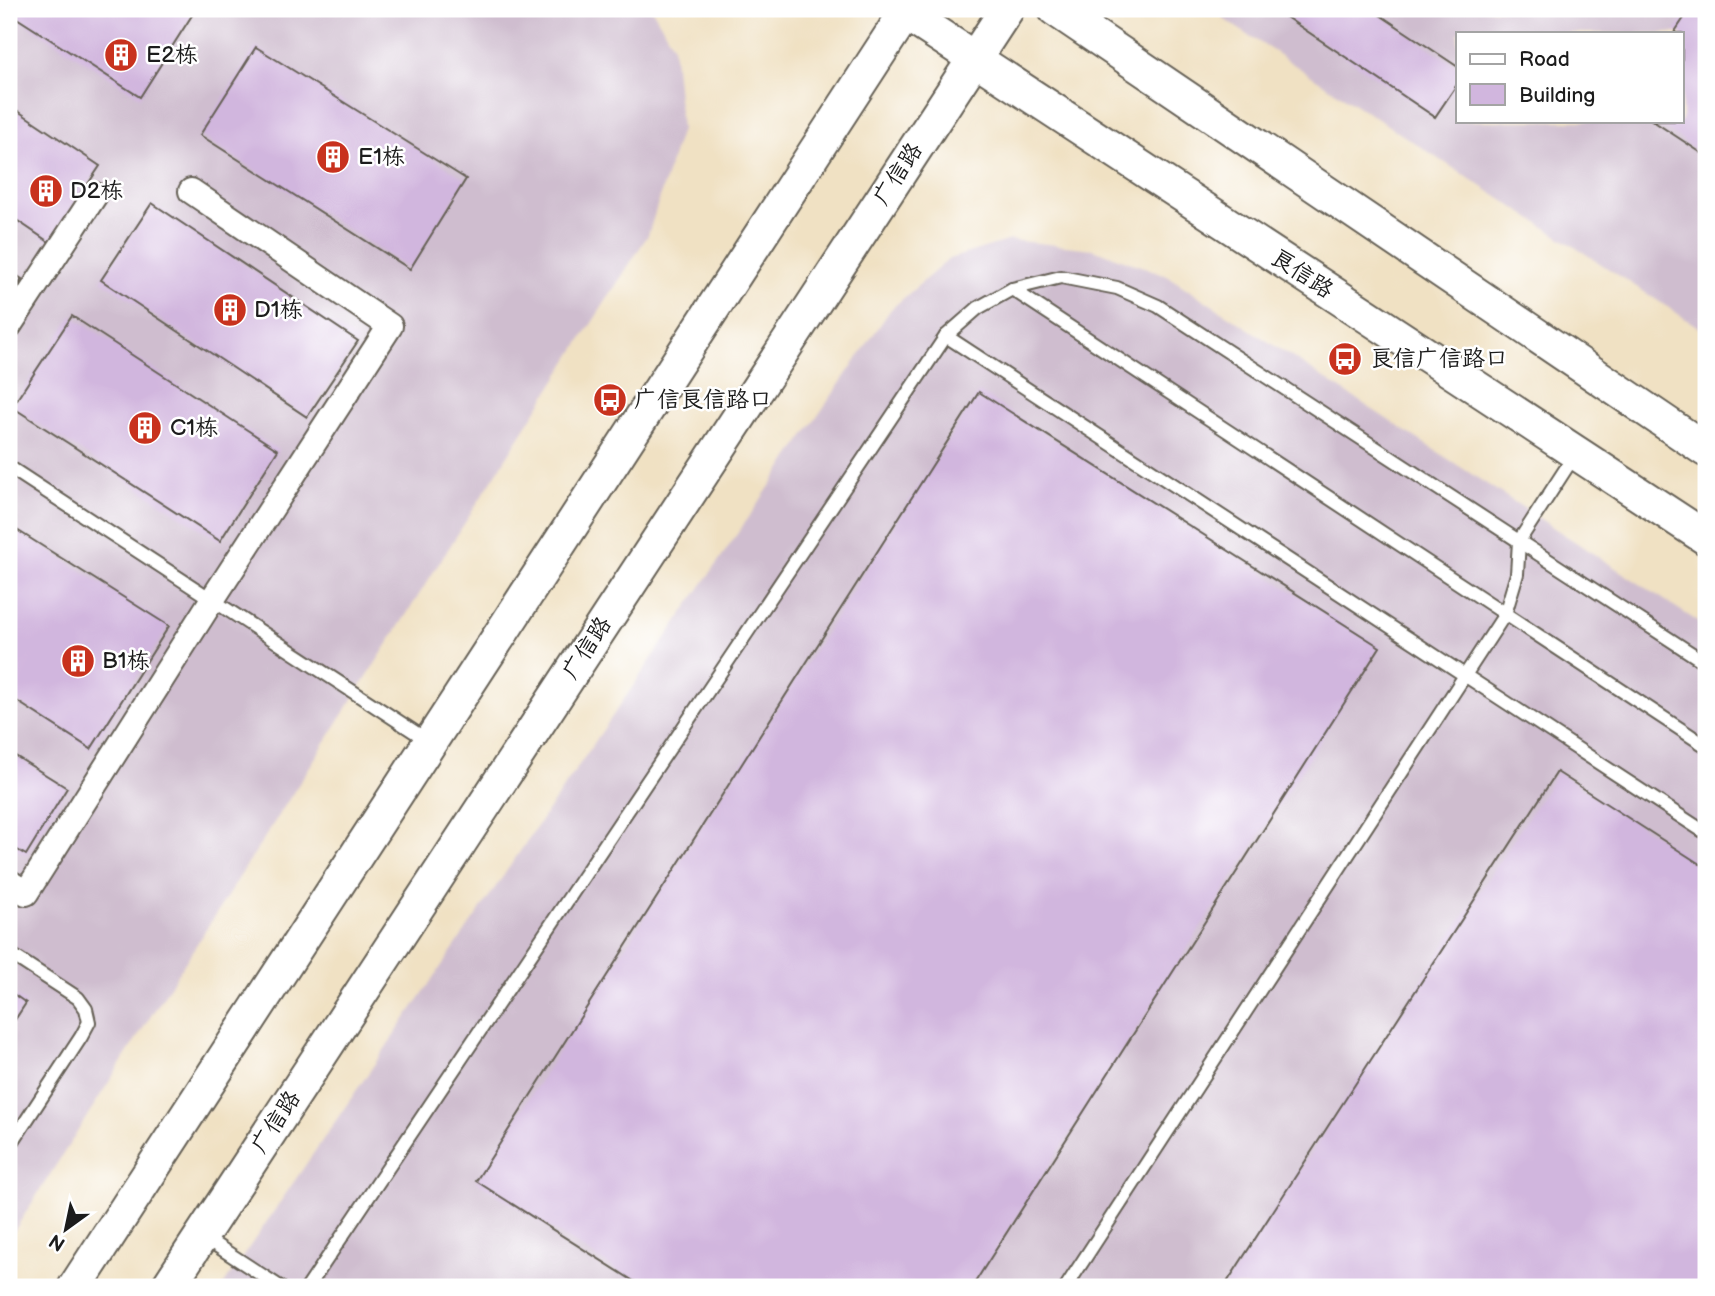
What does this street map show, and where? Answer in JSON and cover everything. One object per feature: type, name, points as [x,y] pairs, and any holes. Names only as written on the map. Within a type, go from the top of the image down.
[{"type":"main road","name":"广信路","points":[[168,1287],[1007,9]]},
{"type":"main road","points":[[1055,9],[1706,450]]},
{"type":"main road","name":"良信路","points":[[904,10],[974,59],[1706,538]]},
{"type":"main road","points":[[75,1287],[904,10]]},
{"type":"street","points":[[9,882],[26,893],[390,326],[191,191]]},
{"type":"street","points":[[9,326],[95,195]]},
{"type":"lane","points":[[308,1287],[946,336],[978,308],[1012,289],[1061,277],[1117,288],[1158,306],[1706,663]]},
{"type":"lane","points":[[1012,289],[1706,746]]},
{"type":"lane","points":[[946,336],[1706,833]]},
{"type":"lane","points":[[1066,1287],[1505,614],[1517,574],[1519,541],[1576,453]]},
{"type":"lane","points":[[9,467],[430,742]]},
{"type":"lane","points":[[9,953],[78,998],[86,1009],[89,1022],[9,1147]]},
{"type":"lane","points":[[202,1236],[280,1287]]},
{"type":"shaded area","points":[[9,9],[652,9],[673,45],[681,129],[648,235],[9,1239]]},
{"type":"shaded area","points":[[1217,9],[1706,9],[1706,332],[1225,20]]},
{"type":"shaded area","points":[[1010,240],[1093,249],[1166,275],[1706,627],[1706,1287],[222,1287],[891,309],[949,259]]},
{"type":"building","name":"E2栋","points":[[9,9],[196,9],[140,97],[9,13]]},
{"type":"building","points":[[1274,9],[1371,9],[1456,66],[1456,86],[1435,117]]},
{"type":"building","points":[[1690,9],[1706,9],[1706,156],[1655,122],[1684,122],[1684,32],[1675,32]]},
{"type":"building","name":"E1栋","points":[[256,47],[466,179],[410,269],[200,135]]},
{"type":"building","name":"D2栋","points":[[9,105],[100,166],[49,242],[9,215]]},
{"type":"building","name":"D1栋","points":[[152,203],[358,341],[307,417],[101,280]]},
{"type":"building","points":[[9,270],[22,279],[9,300]]},
{"type":"building","name":"C1栋","points":[[72,316],[278,450],[220,541],[12,407]]},
{"type":"building","points":[[979,392],[1380,647],[972,1287],[643,1287],[476,1181]]},
{"type":"building","name":"B1栋","points":[[9,525],[169,626],[91,749],[9,696]]},
{"type":"building","points":[[9,752],[67,788],[26,855],[9,845]]},
{"type":"building","points":[[1557,772],[1706,868],[1706,1287],[1224,1287]]},
{"type":"building","points":[[9,991],[26,1003],[9,1029]]},
{"type":"place","name":"E2栋","points":[[121,55]]},
{"type":"place","name":"E1栋","points":[[333,157]]},
{"type":"place","name":"D2栋","points":[[46,191]]},
{"type":"place","name":"D1栋","points":[[230,310]]},
{"type":"place","name":"良信广信路口","points":[[1345,359]]},
{"type":"place","name":"广信良信路口","points":[[610,400]]},
{"type":"place","name":"C1栋","points":[[145,428]]},
{"type":"place","name":"B1栋","points":[[78,661]]}]
